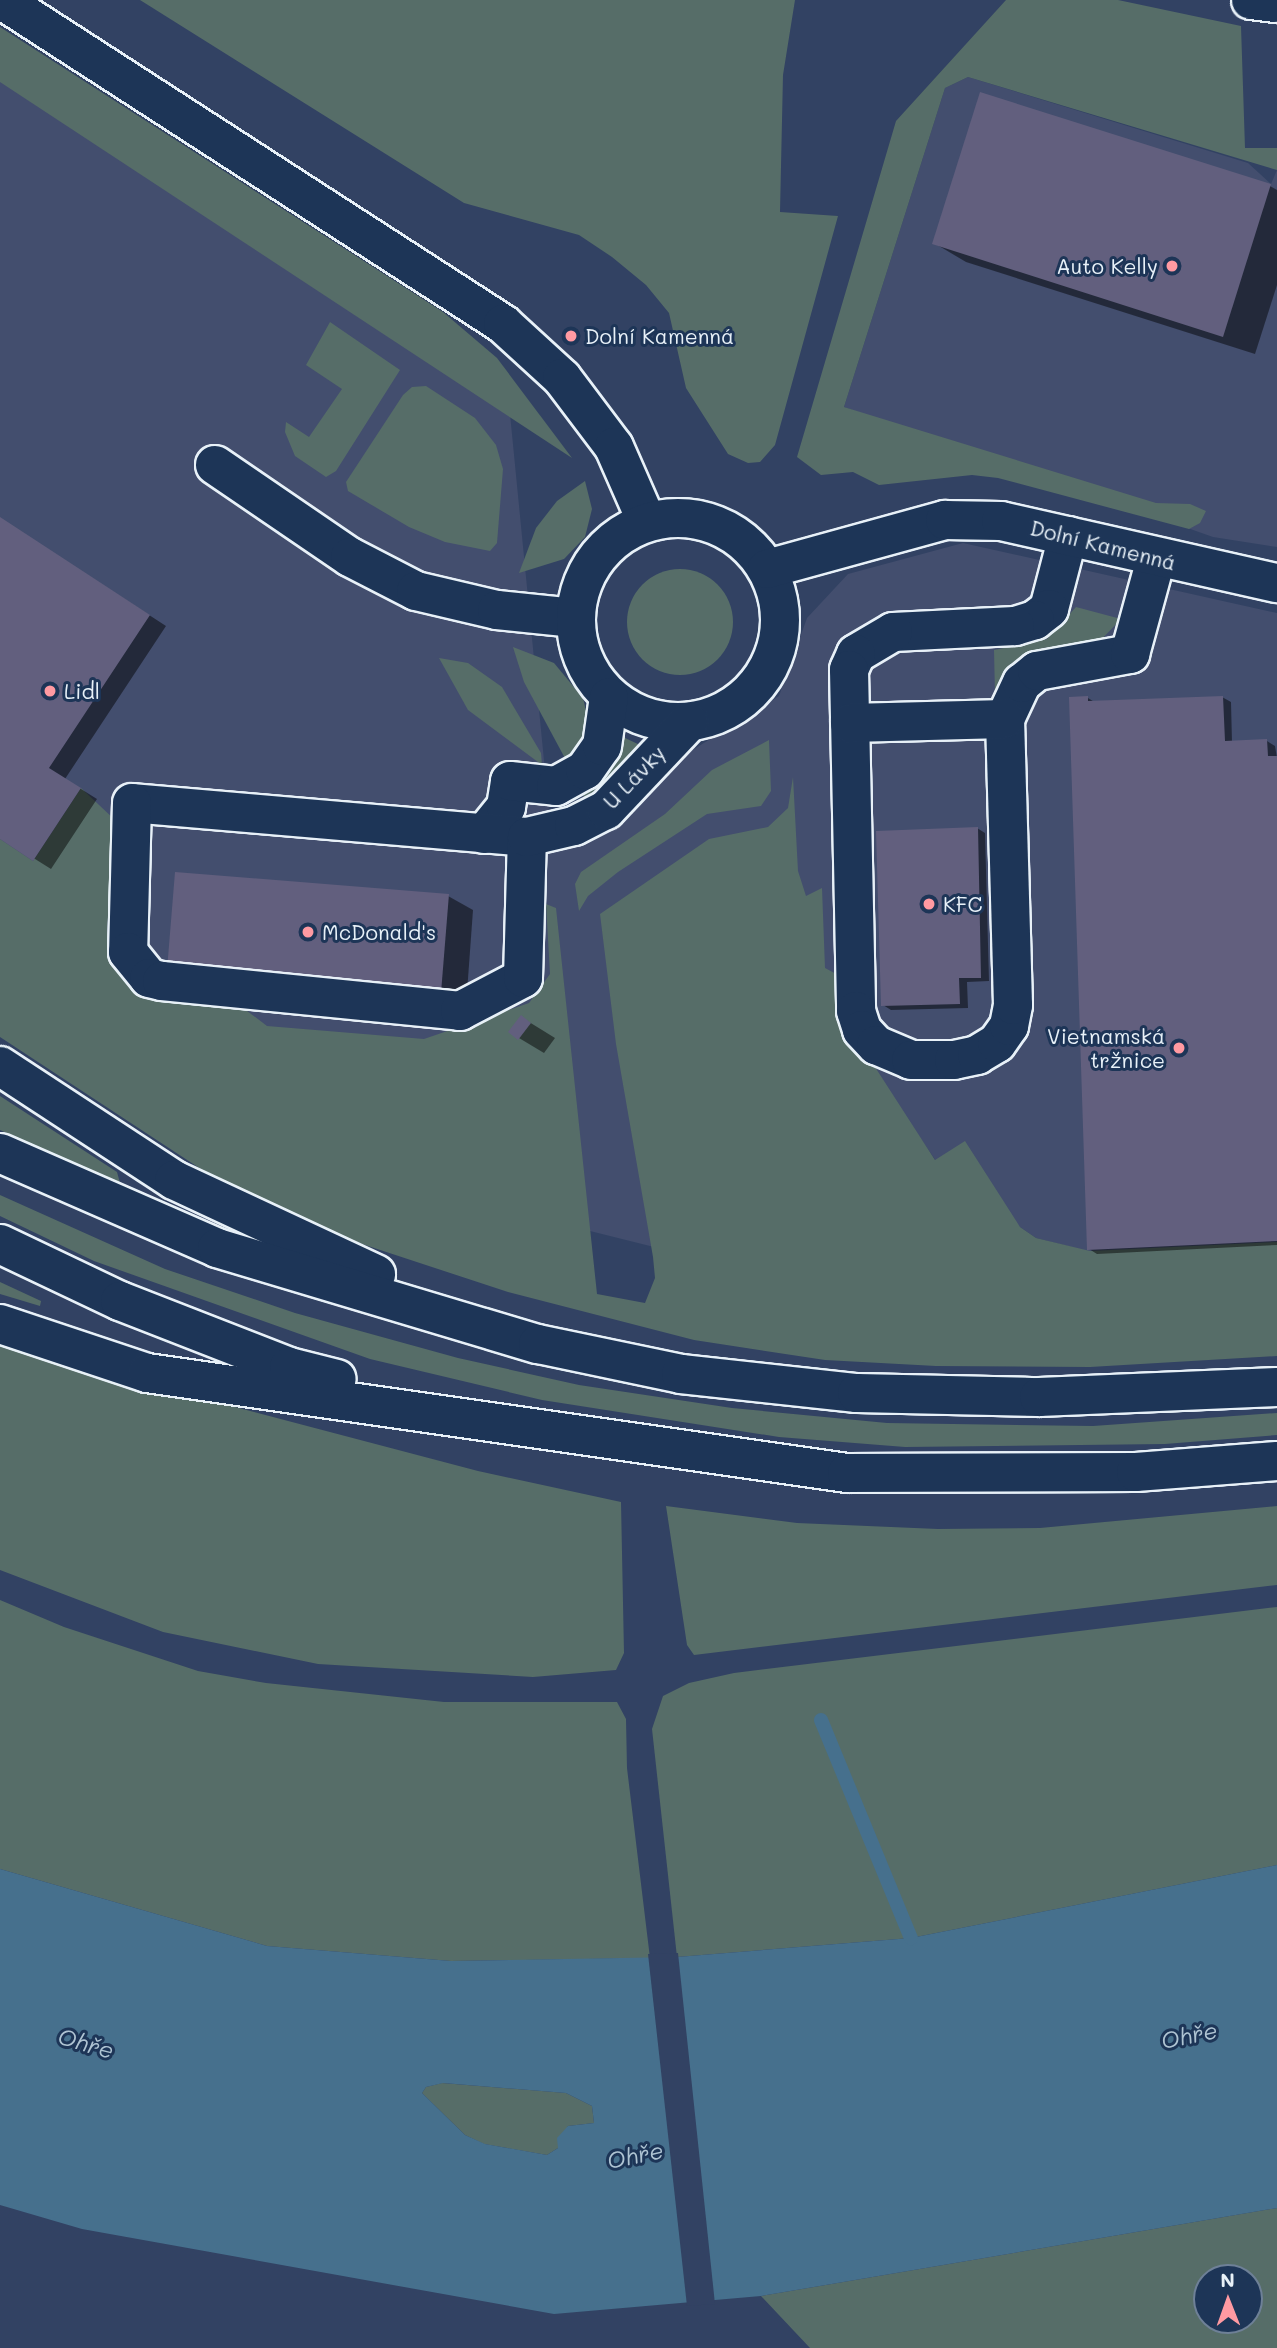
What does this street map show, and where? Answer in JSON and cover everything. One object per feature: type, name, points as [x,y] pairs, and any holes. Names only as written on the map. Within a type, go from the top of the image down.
[{"type":"main road","points":[[2,0],[503,324],[562,378],[614,447],[647,522]]},
{"type":"main road","points":[[1251,0],[1277,3]]},
{"type":"main road","points":[[215,465],[349,556],[416,591],[497,610],[575,618]]},
{"type":"main road","points":[[681,518],[715,525],[745,542],[767,569],[779,602],[779,625],[768,670],[746,697],[716,715],[689,722],[660,721],[634,712],[610,696],[592,675],[580,649],[575,618],[581,587],[596,559],[618,537],[647,522],[681,518]]},
{"type":"main road","name":"Dolní Kamenná","points":[[767,569],[945,520],[1001,521],[1156,559],[1277,583]]},
{"type":"main road","points":[[1068,536],[1049,609],[1035,621],[1016,626],[893,632],[856,654],[849,670],[856,1011],[862,1030],[876,1045],[911,1060],[954,1060],[977,1055],[997,1043],[1009,1026],[1013,1004],[1005,719],[1022,683],[1038,671],[1130,654],[1156,559]]},
{"type":"main road","name":"U Lávky","points":[[484,834],[506,807],[510,782],[556,786],[585,770],[601,746],[610,696]]},
{"type":"main road","points":[[850,723],[1005,719]]},
{"type":"main road","name":"U Lávky","points":[[527,837],[523,978],[460,1011],[149,978],[128,952],[125,937],[132,803],[527,837],[574,826],[606,810],[689,722]]},
{"type":"main road","points":[[0,1066],[174,1180],[302,1241],[538,1344]]},
{"type":"main road","points":[[0,1153],[216,1248],[538,1344],[681,1374],[857,1393],[1039,1397],[1231,1392],[1277,1387]]},
{"type":"main road","points":[[0,1244],[120,1301],[289,1367],[553,1433]]},
{"type":"main road","points":[[0,1324],[147,1373],[847,1473],[1136,1472],[1277,1461]]},
{"type":"shaded area","points":[[0,54],[510,414],[553,852],[628,815],[683,756],[779,696],[807,618],[848,574],[963,543],[1277,613],[1277,1290],[1247,1292],[1036,1238],[947,1177],[875,1072],[678,1253],[570,1226],[0,920]]},
{"type":"shaded area","points":[[968,77],[1248,163],[1271,184],[1277,170],[1277,547],[1213,537],[844,407],[945,88]]},
{"type":"green space","points":[[140,0],[795,0],[783,75],[780,212],[838,216],[775,445],[760,462],[748,463],[728,454],[686,388],[669,313],[646,285],[612,257],[579,235],[464,203]]},
{"type":"green space","points":[[1006,0],[1118,0],[1241,26],[1245,148],[1277,148],[1277,170],[968,77],[945,88],[844,407],[1156,503],[1190,504],[1206,511],[1200,523],[1189,529],[998,478],[972,475],[879,485],[853,472],[821,475],[797,457],[896,121]]},
{"type":"green space","points":[[0,27],[443,312],[497,358],[572,458],[0,82]]},
{"type":"green space","points":[[330,322],[400,370],[336,471],[326,477],[295,456],[285,432],[286,422],[309,437],[342,389],[306,365]]},
{"type":"green space","points":[[426,386],[475,418],[496,445],[503,469],[497,543],[490,551],[445,542],[409,527],[348,491],[346,482],[403,395],[412,387]]},
{"type":"green space","points":[[585,481],[592,509],[585,537],[564,559],[519,573],[536,528],[557,501]]},
{"type":"green space","points":[[680,569],[700,573],[718,584],[729,602],[733,622],[729,642],[718,660],[700,671],[680,675],[660,671],[642,660],[631,642],[627,622],[631,602],[642,584],[660,573]]},
{"type":"green space","points":[[1076,607],[1121,619],[1100,641],[1043,648],[1027,655],[995,696],[994,650],[1047,639]]},
{"type":"green space","points":[[513,647],[554,663],[583,698],[591,732],[567,762],[524,682]]},
{"type":"green space","points":[[439,658],[468,663],[502,687],[541,753],[542,765],[468,710]]},
{"type":"green space","points":[[623,737],[640,745],[585,806],[583,792],[614,759]]},
{"type":"green space","points":[[769,740],[771,791],[761,806],[707,814],[618,872],[588,896],[579,911],[575,884],[581,872],[665,814],[712,770]]},
{"type":"green space","points":[[793,777],[798,871],[806,896],[822,888],[825,968],[840,976],[855,1036],[935,1160],[965,1141],[1020,1227],[1036,1238],[1090,1251],[1277,1242],[1277,1356],[1090,1367],[936,1366],[825,1360],[694,1340],[508,1292],[362,1244],[264,1204],[213,1177],[0,1037],[0,839],[33,861],[81,788],[115,820],[107,931],[111,956],[242,1007],[267,1026],[424,1039],[529,1003],[550,974],[546,904],[556,908],[597,1294],[645,1303],[655,1278],[653,1257],[616,1044],[600,914],[709,839],[768,827],[788,808]]},
{"type":"green space","points":[[0,1096],[117,1172],[120,1183],[0,1130]]},
{"type":"green space","points":[[0,1195],[165,1269],[295,1313],[458,1358],[579,1385],[732,1408],[887,1423],[1093,1426],[1277,1413],[1277,1435],[1165,1444],[905,1447],[779,1437],[542,1400],[370,1359],[94,1261],[0,1216]]},
{"type":"green space","points":[[0,1282],[41,1301],[40,1306],[0,1294]]},
{"type":"green space","points":[[0,1345],[478,1471],[621,1502],[624,1653],[616,1670],[533,1677],[318,1664],[163,1632],[0,1570]]},
{"type":"green space","points":[[666,1506],[797,1523],[938,1529],[1040,1528],[1277,1506],[1277,1585],[694,1655],[687,1645]]},
{"type":"green space","points":[[0,1600],[64,1627],[198,1671],[266,1683],[444,1702],[617,1702],[626,1719],[627,1768],[650,1958],[451,1961],[267,1946],[0,1869]]},
{"type":"green space","points":[[1277,1607],[1277,1865],[911,1938],[677,1957],[652,1729],[663,1696],[689,1683],[734,1673]]},
{"type":"green space","points":[[442,2083],[566,2093],[592,2106],[594,2123],[568,2126],[558,2148],[547,2155],[484,2144],[465,2135],[422,2093],[426,2087]]},
{"type":"green space","points":[[1277,2208],[1277,2348],[810,2348],[761,2296]]},
{"type":"water","name":"Ohře","points":[[1277,1865],[1277,2208],[761,2296],[554,2314],[82,2229],[0,2205],[0,1869],[267,1946],[451,1961],[677,1957],[911,1938]],"holes":[[[443,2083],[566,2093],[592,2106],[594,2123],[568,2126],[557,2138],[558,2148],[547,2155],[485,2144],[465,2135],[422,2093],[426,2087]]]},
{"type":"pier","points":[[678,1953],[715,2304],[687,2306],[648,1954]]},
{"type":"building","points":[[980,92],[1271,184],[1223,337],[932,244]]},
{"type":"building","name":"Lidl","points":[[0,517],[150,615],[49,768],[81,788],[33,861],[0,839]]},
{"type":"building","name":"Vietnamská tržnice","points":[[1088,696],[1088,701],[1223,696],[1225,741],[1267,739],[1268,756],[1277,756],[1277,1241],[1087,1250],[1069,697]]},
{"type":"building","name":"KFC","points":[[978,827],[981,978],[959,978],[960,1004],[881,1006],[876,831]]},
{"type":"building","name":"McDonald's","points":[[175,872],[449,894],[441,993],[167,970]]},
{"type":"building","points":[[521,1015],[531,1023],[518,1040],[508,1032]]},
{"type":"waterway","points":[[821,1720],[911,1938]]},
{"type":"place","name":"Auto Kelly","points":[[1172,266]]},
{"type":"place","name":"Dolní Kamenná","points":[[571,336]]},
{"type":"place","name":"Lidl","points":[[50,691]]},
{"type":"place","name":"KFC","points":[[929,904]]},
{"type":"place","name":"McDonald's","points":[[308,932]]},
{"type":"place","name":"Vietnamská tržnice","points":[[1179,1048]]}]
